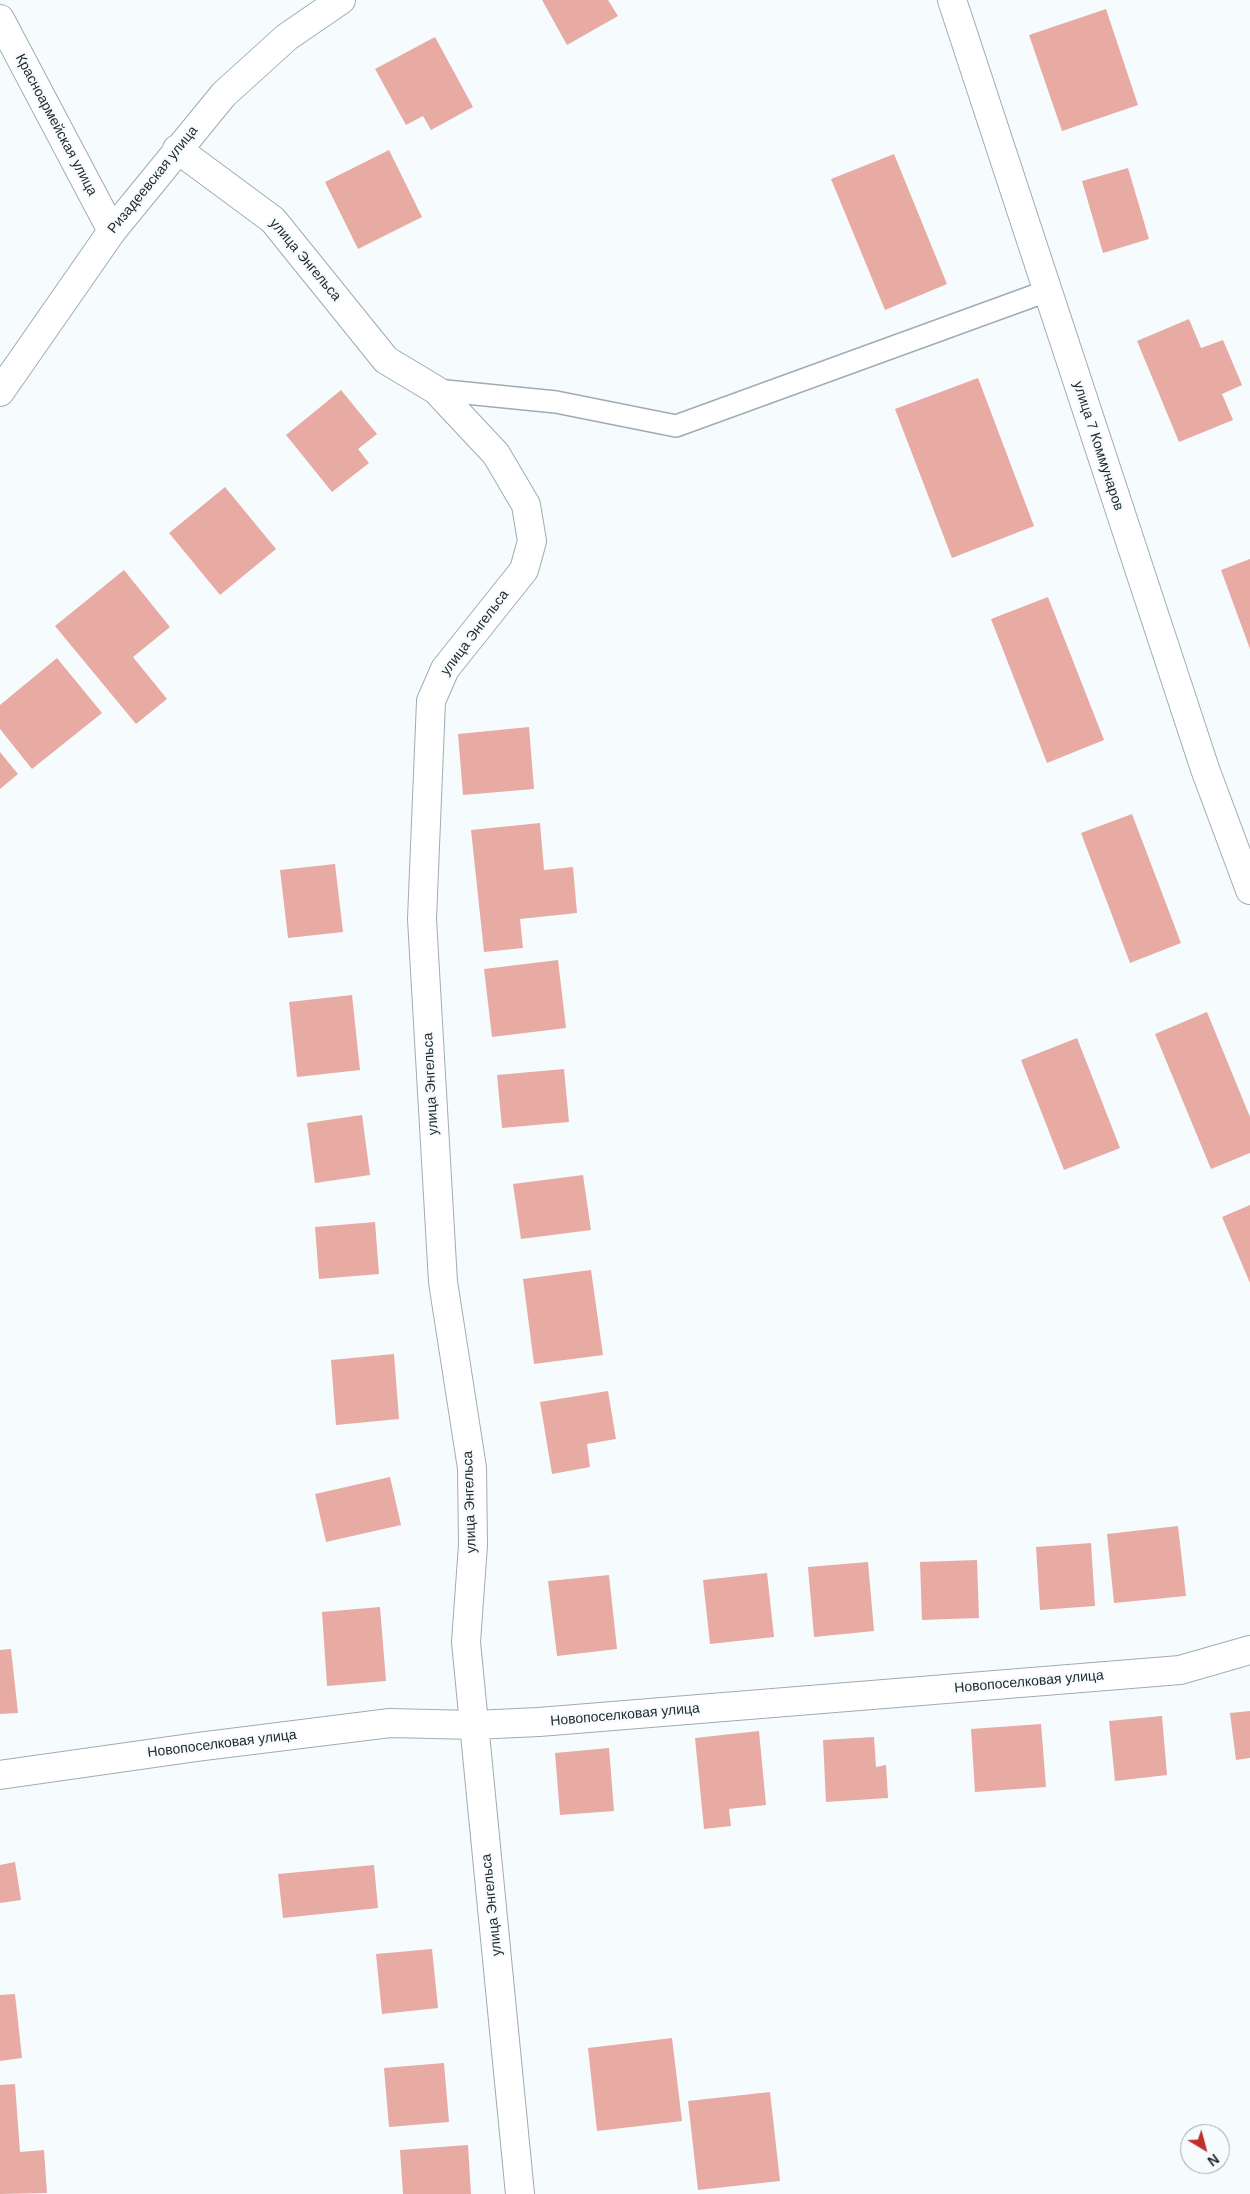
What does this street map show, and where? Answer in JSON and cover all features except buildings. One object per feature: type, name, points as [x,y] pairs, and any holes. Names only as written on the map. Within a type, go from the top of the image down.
[{"type":"street","name":"Ризадеевская улица","points":[[0,392],[112,231],[177,149],[224,94],[287,37],[341,0]]},
{"type":"street","name":"улица 7 Коммунаров","points":[[952,0],[1205,770],[1250,890]]},
{"type":"street","name":"Красноармейская улица","points":[[0,19],[112,231]]},
{"type":"street","name":"улица Энгельса","points":[[177,149],[274,220],[386,360],[436,390],[496,454],[526,504],[532,541],[524,570],[445,669],[431,702],[422,918],[443,1282],[472,1468],[473,1545],[466,1642],[520,2194]]},
{"type":"street","name":"Новопоселковая улица","points":[[0,1775],[197,1747],[390,1723],[474,1726],[1180,1670],[1250,1650]]},
{"type":"lane","points":[[436,390],[556,402],[676,426],[1047,291]]}]
